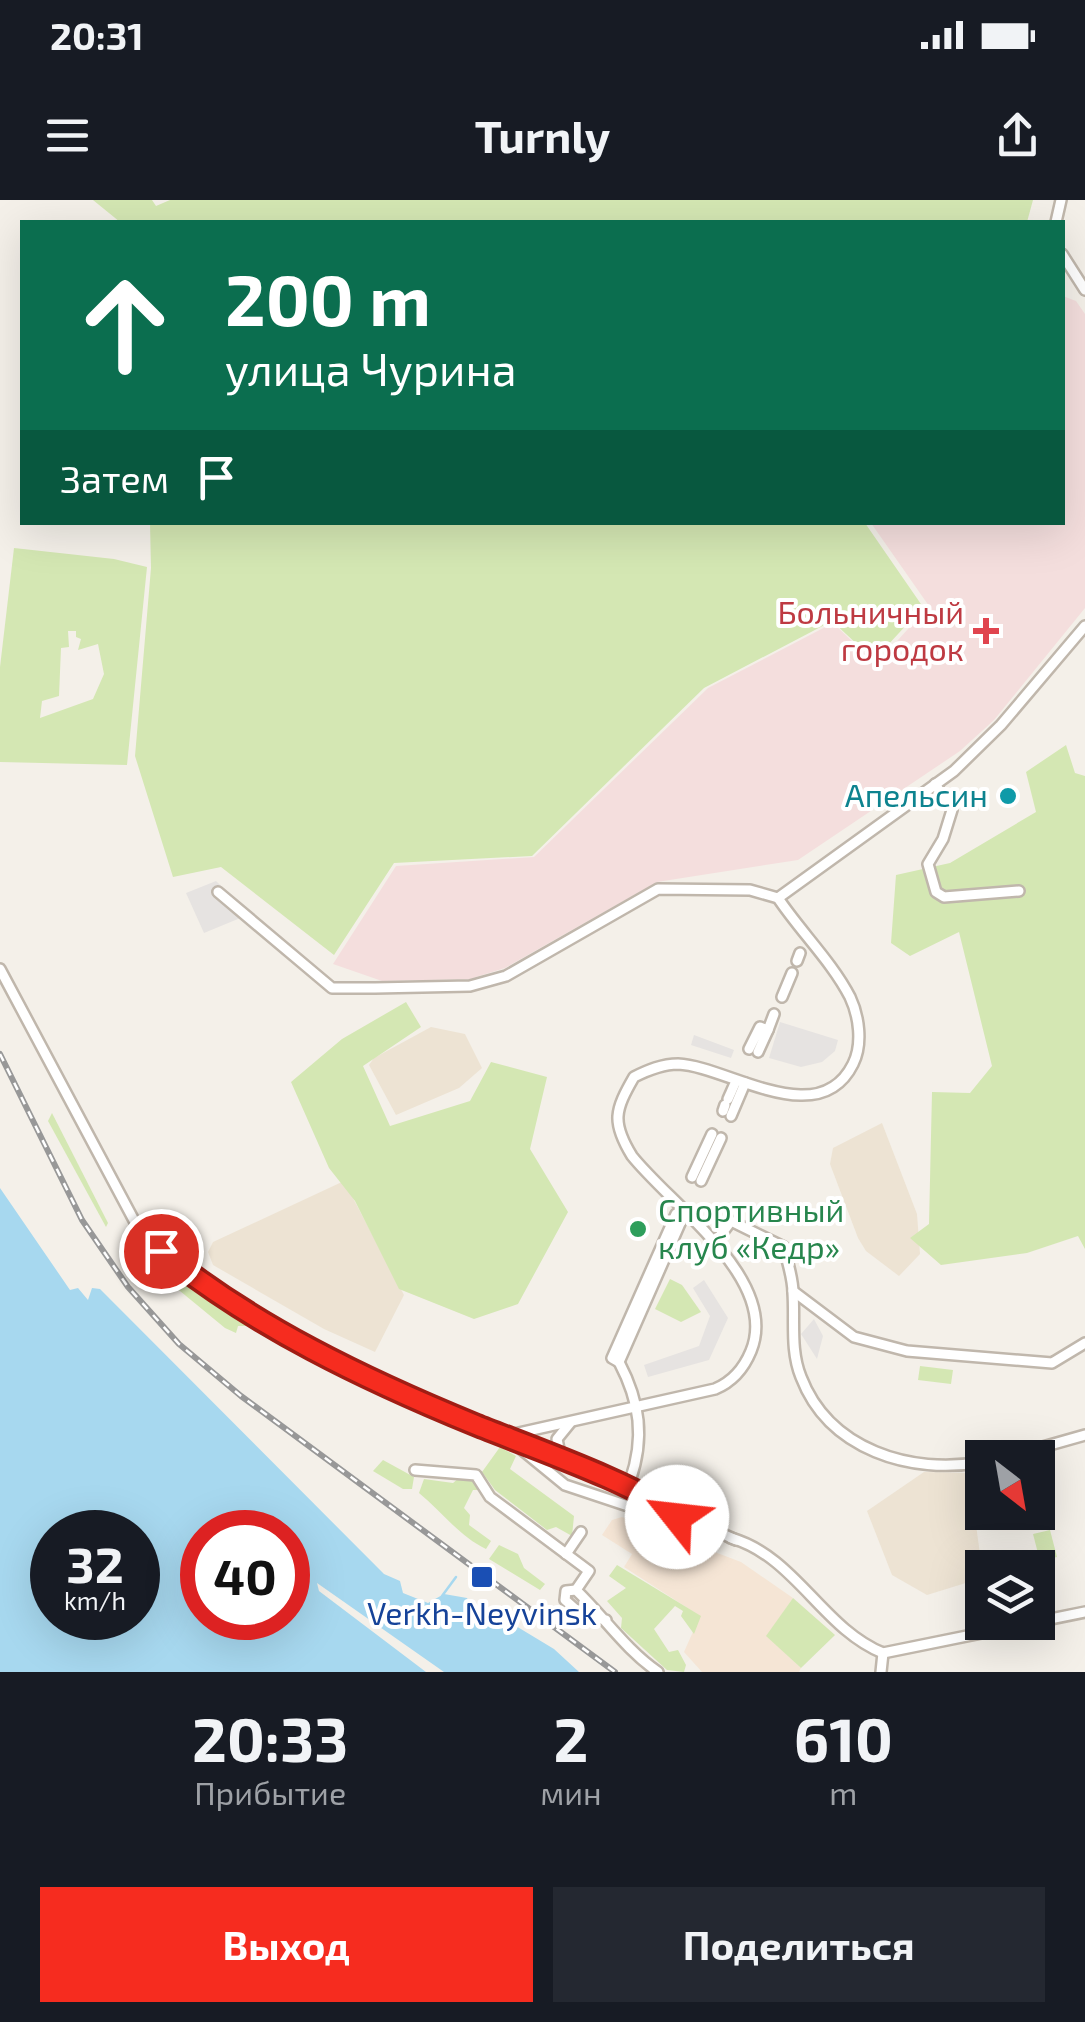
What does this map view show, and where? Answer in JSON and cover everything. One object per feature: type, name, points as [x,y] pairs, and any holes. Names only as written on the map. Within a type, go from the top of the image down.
[{"type":"street","points":[[1065,259],[1085,290]]},
{"type":"street","points":[[778,898],[935,784],[1001,725],[1085,626]]},
{"type":"street","points":[[935,784],[952,810],[938,851],[928,864],[936,892],[944,897],[1019,892]]},
{"type":"street","points":[[218,892],[332,988],[375,988],[470,986],[506,976],[658,889],[750,890],[778,898],[852,1001],[859,1044],[844,1077],[810,1094],[794,1096],[682,1064],[661,1066],[634,1077],[617,1112],[618,1134],[632,1156],[714,1244],[752,1294],[756,1327],[748,1357],[722,1386],[505,1436]]},
{"type":"street","points":[[0,968],[121,1200],[137,1226],[161,1251],[248,1314],[474,1424],[561,1459],[673,1518]]},
{"type":"street","points":[[782,996],[792,972]]},
{"type":"street","points":[[754,1051],[774,1014]]},
{"type":"street","points":[[740,1082],[727,1108],[740,1082]]},
{"type":"street","points":[[697,1179],[716,1136]]},
{"type":"street","points":[[630,1481],[640,1447],[638,1406],[619,1362],[612,1358],[679,1217]]},
{"type":"street","points":[[714,1244],[732,1221],[784,1247],[794,1291],[792,1321],[801,1378],[836,1428],[856,1443],[913,1464],[965,1462]]},
{"type":"street","points":[[794,1291],[854,1337],[907,1351],[1052,1363],[1085,1343]]},
{"type":"street","points":[[561,1459],[558,1434],[578,1418]]},
{"type":"street","points":[[539,1466],[534,1448],[542,1427]]},
{"type":"street","points":[[1055,1444],[1085,1435]]},
{"type":"street","points":[[505,1436],[552,1479],[577,1491],[673,1518],[769,1555],[860,1640],[883,1653],[1085,1612]]},
{"type":"street","points":[[415,1470],[476,1474],[488,1495],[589,1570],[576,1590],[565,1594],[570,1607],[586,1617],[606,1620]]},
{"type":"street","points":[[566,1554],[581,1532]]},
{"type":"street","points":[[576,1590],[658,1672]]},
{"type":"street","points":[[881,1672],[883,1653]]},
{"type":"shaded area","name":"Больничный городок","points":[[1065,297],[1076,301],[1085,314],[1085,608],[994,720],[960,751],[798,860],[657,882],[505,968],[470,979],[382,981],[333,964],[396,866],[534,857],[708,688],[833,623],[876,664],[929,606],[872,525],[1065,525]]},
{"type":"shaded area","points":[[216,881],[250,914],[204,933],[186,893]]},
{"type":"shaded area","points":[[780,1022],[838,1040],[835,1051],[822,1062],[801,1067],[769,1058]]},
{"type":"shaded area","points":[[431,1027],[465,1034],[482,1068],[459,1088],[396,1115],[369,1065],[374,1058]]},
{"type":"shaded area","points":[[694,1035],[734,1050],[731,1058],[691,1045]]},
{"type":"shaded area","points":[[882,1123],[917,1214],[920,1254],[899,1276],[866,1251],[830,1164],[833,1148]]},
{"type":"shaded area","points":[[344,1181],[404,1295],[375,1352],[324,1329],[213,1265],[208,1252],[213,1242]]},
{"type":"shaded area","points":[[704,1280],[728,1318],[709,1360],[648,1377],[644,1365],[699,1346],[710,1316],[693,1288]]},
{"type":"shaded area","points":[[814,1319],[823,1336],[817,1359],[801,1334]]},
{"type":"shaded area","points":[[924,1472],[965,1473],[965,1530],[977,1530],[979,1550],[965,1550],[965,1583],[927,1595],[892,1575],[867,1511]]},
{"type":"shaded area","points":[[622,1517],[741,1562],[793,1598],[767,1636],[801,1668],[799,1672],[702,1672],[684,1652],[700,1616],[624,1567],[632,1554],[602,1535],[612,1520]]},
{"type":"green space","points":[[93,200],[152,200],[156,206],[170,200],[1033,200],[1028,220],[118,220]]},
{"type":"green space","points":[[150,525],[866,525],[923,607],[874,660],[832,621],[704,688],[532,856],[394,863],[334,955],[221,867],[173,877],[135,756],[151,568]]},
{"type":"green space","points":[[14,548],[114,559],[147,567],[127,765],[0,762],[0,667]],"holes":[[[68,631],[76,631],[76,637],[81,639],[78,650],[98,644],[104,674],[93,699],[40,718],[42,701],[59,696],[61,648],[69,647]]]},
{"type":"green space","points":[[1066,745],[1075,773],[1085,776],[1085,1249],[1078,1236],[1027,1253],[941,1265],[910,1238],[929,1224],[932,1092],[970,1093],[992,1066],[959,932],[910,956],[891,943],[896,875],[950,863],[1036,812],[1026,772]]},
{"type":"green space","points":[[406,1002],[421,1027],[363,1066],[390,1126],[470,1101],[491,1062],[547,1077],[530,1149],[568,1212],[518,1304],[474,1319],[399,1289],[355,1201],[329,1168],[291,1082],[342,1039]]},
{"type":"green space","points":[[52,1113],[108,1223],[106,1227],[48,1121]]},
{"type":"green space","points":[[156,1261],[243,1322],[279,1337],[273,1342],[247,1326],[238,1326],[236,1333],[225,1328],[152,1268]]},
{"type":"green space","points":[[670,1279],[682,1285],[701,1312],[681,1322],[655,1309]]},
{"type":"green space","points":[[920,1366],[953,1370],[951,1384],[918,1380]]},
{"type":"green space","points":[[500,1447],[516,1456],[510,1469],[574,1516],[572,1536],[556,1527],[547,1530],[495,1490],[482,1472]]},
{"type":"green space","points":[[383,1460],[414,1477],[412,1489],[403,1489],[373,1471]]},
{"type":"green space","points":[[459,1478],[473,1479],[482,1490],[473,1490],[464,1508],[470,1515],[469,1525],[491,1541],[486,1549],[419,1493],[424,1479],[453,1483]]},
{"type":"green space","points":[[1050,1530],[1057,1557],[1055,1550],[1037,1550],[1033,1534]]},
{"type":"green space","points":[[499,1545],[518,1554],[524,1568],[545,1584],[540,1590],[489,1559]]},
{"type":"green space","points":[[617,1565],[701,1616],[694,1634],[681,1616],[683,1611],[675,1606],[654,1629],[669,1652],[678,1650],[686,1665],[684,1672],[667,1670],[621,1628],[622,1618],[607,1601],[626,1588],[609,1576]]},
{"type":"green space","points":[[793,1598],[835,1635],[801,1668],[766,1636]]},
{"type":"water","points":[[0,1188],[70,1290],[78,1288],[88,1300],[92,1288],[100,1289],[384,1574],[400,1581],[403,1593],[428,1603],[444,1594],[467,1598],[472,1609],[479,1605],[471,1618],[475,1623],[506,1620],[554,1649],[579,1672],[444,1672],[317,1583],[319,1591],[426,1672],[0,1672]]},
{"type":"waterway","points":[[442,1596],[456,1577]]},
{"type":"railway","points":[[0,1054],[82,1220],[128,1287],[179,1344],[241,1396],[615,1672]]},
{"type":"place","name":"Больничный городок","points":[[986,631]]},
{"type":"place","name":"Апельсин","points":[[1008,796]]},
{"type":"place","name":"Спортивный клуб «Кедр»","points":[[638,1229]]},
{"type":"place","name":"Verkh-Neyvinsk","points":[[482,1577]]},
{"type":"route","points":[[161,1251],[230,1303],[333,1359],[561,1459],[677,1517]]}]
